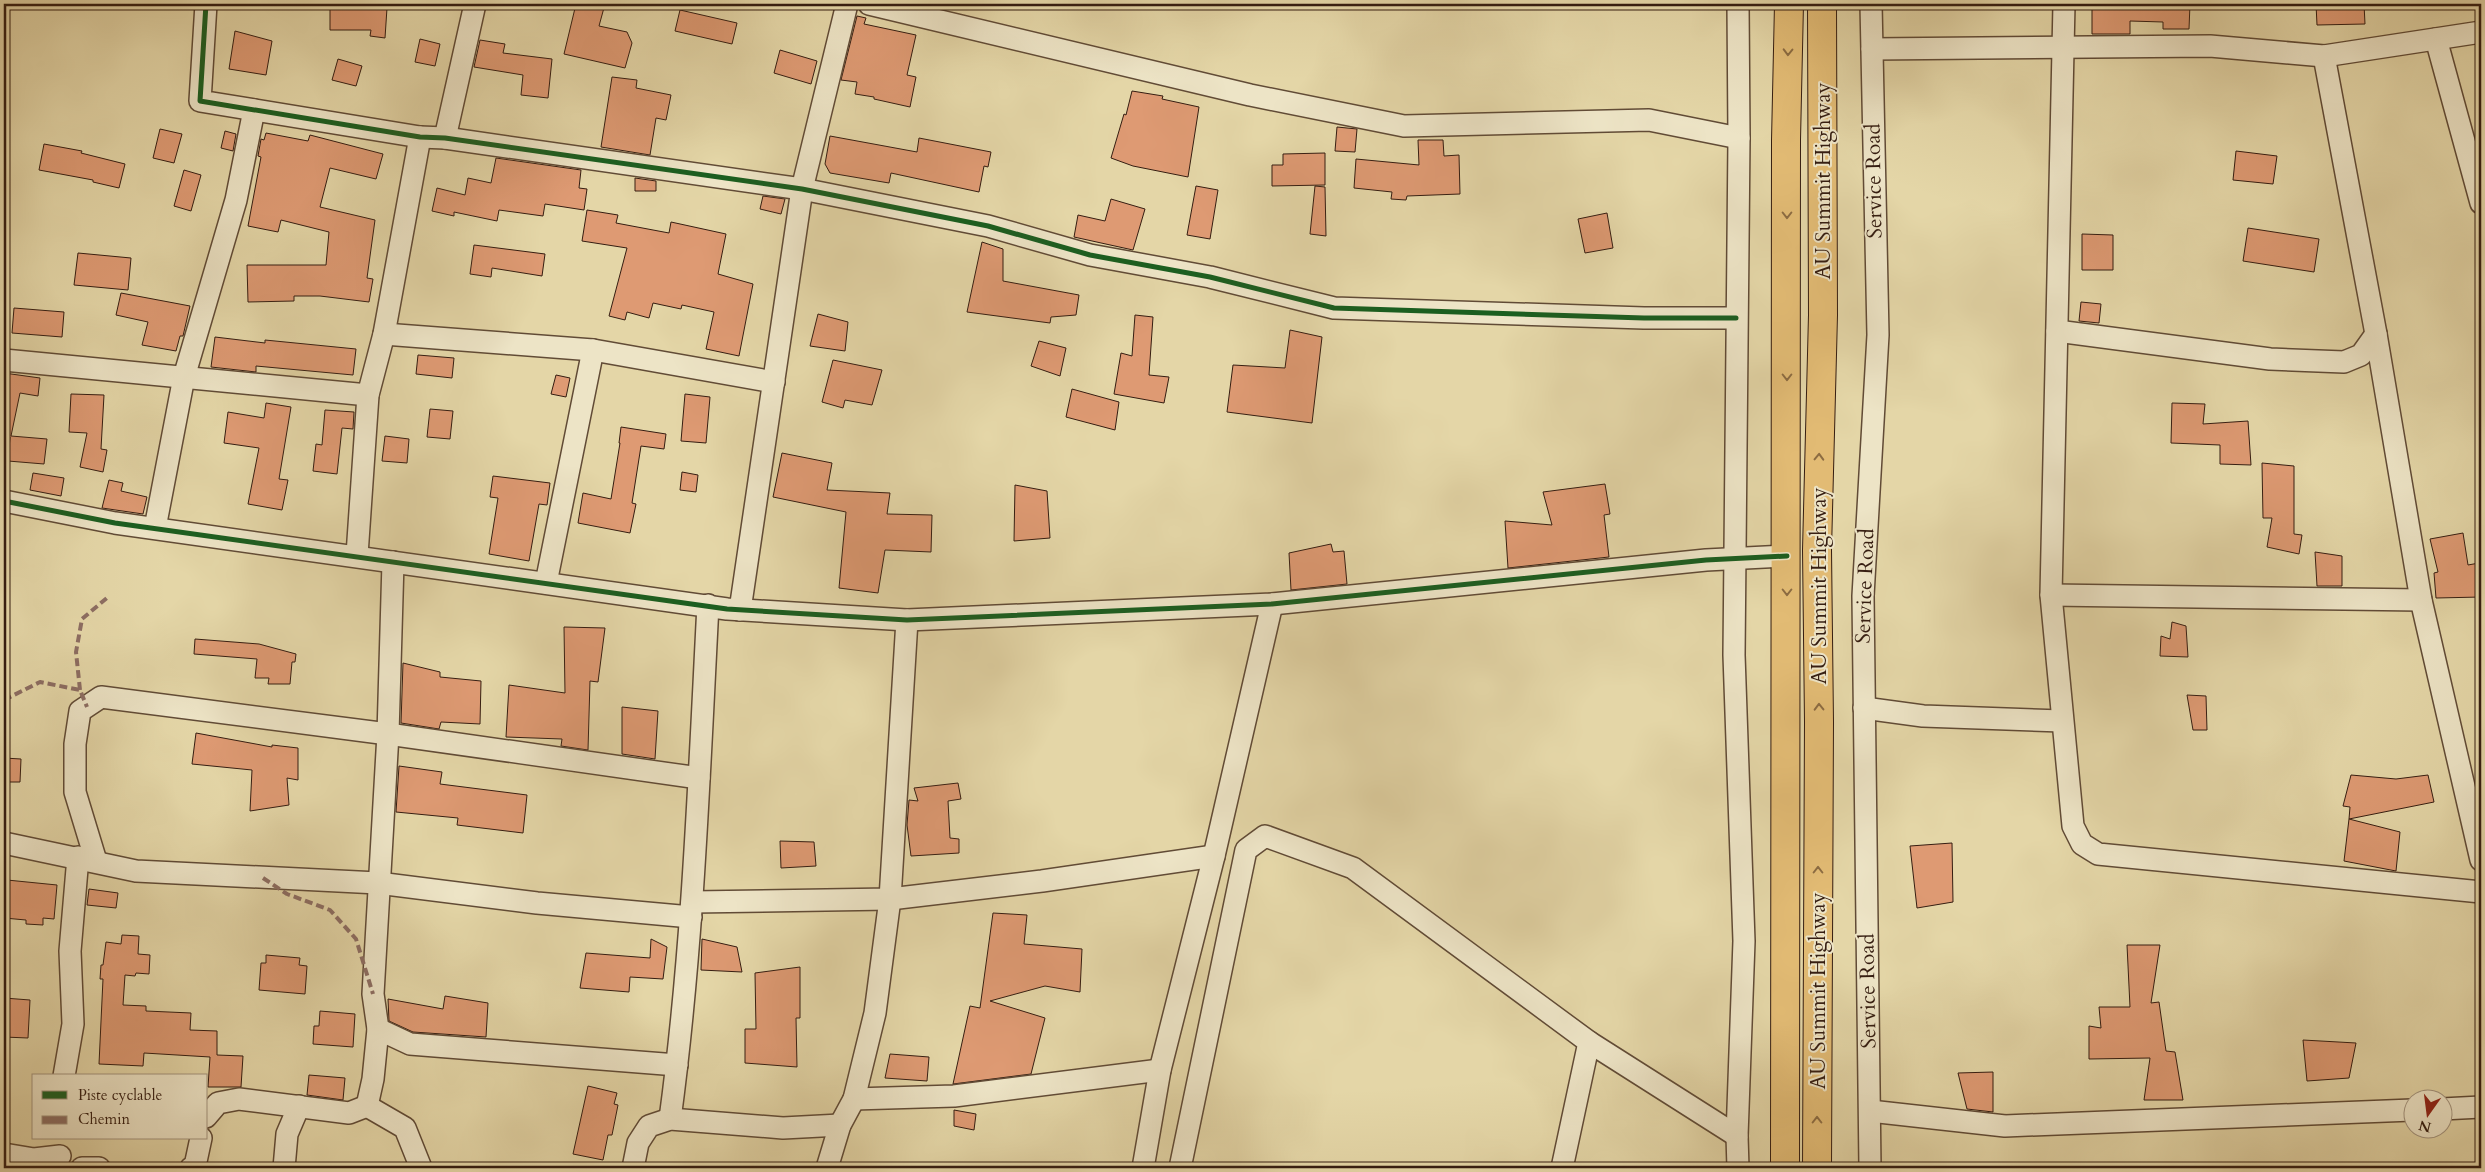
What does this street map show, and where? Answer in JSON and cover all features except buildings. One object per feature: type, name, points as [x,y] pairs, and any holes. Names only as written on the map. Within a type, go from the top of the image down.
[{"type":"main road","name":"AU Summit Highway","points":[[1785,1168],[1786,140],[1788,4]]},
{"type":"main road","name":"AU Summit Highway","points":[[1817,1168],[1819,722],[1817,550],[1823,315],[1822,4]]},
{"type":"street","points":[[206,4],[200,101],[420,137],[445,138],[802,190],[988,226],[1090,255],[1210,277],[1334,308],[1644,318],[1736,318]]},
{"type":"street","points":[[445,138],[475,4]]},
{"type":"street","points":[[740,610],[802,190],[847,4]]},
{"type":"street","points":[[869,4],[1250,96],[1404,126],[1649,120],[1739,138]]},
{"type":"street","points":[[1738,4],[1739,138],[1734,655],[1744,941],[1737,1136],[1738,1168]]},
{"type":"street","name":"Service Road","points":[[1870,1168],[1863,596],[1878,335],[1871,4]]},
{"type":"street","points":[[2064,4],[2051,595],[2073,826],[2082,844],[2098,854],[2481,892]]},
{"type":"street","points":[[1872,49],[2210,46],[2324,56],[2481,32]]},
{"type":"street","points":[[2436,39],[2481,203]]},
{"type":"street","points":[[2324,56],[2376,334],[2421,600],[2481,860]]},
{"type":"street","points":[[155,528],[184,378],[236,200],[254,110]]},
{"type":"street","points":[[357,555],[368,395],[384,334],[420,137]]},
{"type":"street","points":[[2057,331],[2270,359],[2344,362],[2360,355],[2376,334]]},
{"type":"street","points":[[384,334],[593,350],[774,382]]},
{"type":"street","points":[[546,583],[593,350]]},
{"type":"street","points":[[4,360],[368,395]]},
{"type":"street","points":[[4,501],[115,523],[357,555],[393,562],[740,610],[908,620],[1272,604],[1734,559],[1786,556]]},
{"type":"street","points":[[368,1106],[378,1030],[373,994],[388,734],[393,562]]},
{"type":"street","points":[[2051,595],[2421,600]]},
{"type":"street","points":[[1143,1168],[1160,1070],[1214,856],[1272,604]]},
{"type":"street","points":[[670,1119],[692,910],[708,605]]},
{"type":"street","points":[[827,1168],[840,1125],[854,1098],[874,1013],[890,899],[908,620]]},
{"type":"street","points":[[64,1074],[73,1024],[70,951],[87,859],[75,792],[75,744],[80,711],[101,697],[388,734],[699,778]]},
{"type":"street","points":[[1864,708],[1923,716],[2062,721]]},
{"type":"street","points":[[1180,1168],[1246,850],[1265,836],[1353,868],[1589,1042],[1737,1136]]},
{"type":"street","points":[[4,843],[87,859],[136,871],[378,883],[537,903],[692,910],[890,899],[1042,881],[1214,856]]},
{"type":"street","points":[[378,1030],[410,1044],[677,1065]]},
{"type":"street","points":[[1562,1168],[1589,1042]]},
{"type":"street","points":[[854,1098],[954,1096],[1160,1070]]},
{"type":"street","points":[[208,1115],[218,1103],[239,1099],[349,1113],[368,1106]]},
{"type":"street","points":[[284,1168],[287,1134],[299,1106]]},
{"type":"street","points":[[368,1106],[405,1128],[421,1168]]},
{"type":"street","points":[[2452,1108],[2481,1107]]},
{"type":"street","points":[[1870,1111],[2005,1126],[2402,1110]]},
{"type":"street","points":[[633,1168],[638,1143],[649,1126],[670,1119],[783,1128],[840,1125]]},
{"type":"street","points":[[194,1167],[201,1140]]},
{"type":"street","points":[[4,1154],[34,1158],[61,1154]]},
{"type":"street","points":[[82,1168],[99,1168]]},
{"type":"marked path","points":[[80,690],[76,652],[82,619],[108,597]]},
{"type":"marked path","points":[[4,700],[40,682],[80,690],[87,707]]},
{"type":"marked path","points":[[263,878],[287,894],[330,910],[356,939],[373,994]]},
{"type":"cycle path","points":[[206,4],[200,101],[420,137],[445,138],[802,189],[988,226],[1090,255],[1210,277],[1334,308],[1644,318],[1736,318]]},
{"type":"cycle path","points":[[4,501],[115,523],[727,609],[907,620],[1272,604],[1706,560],[1787,556]]}]
